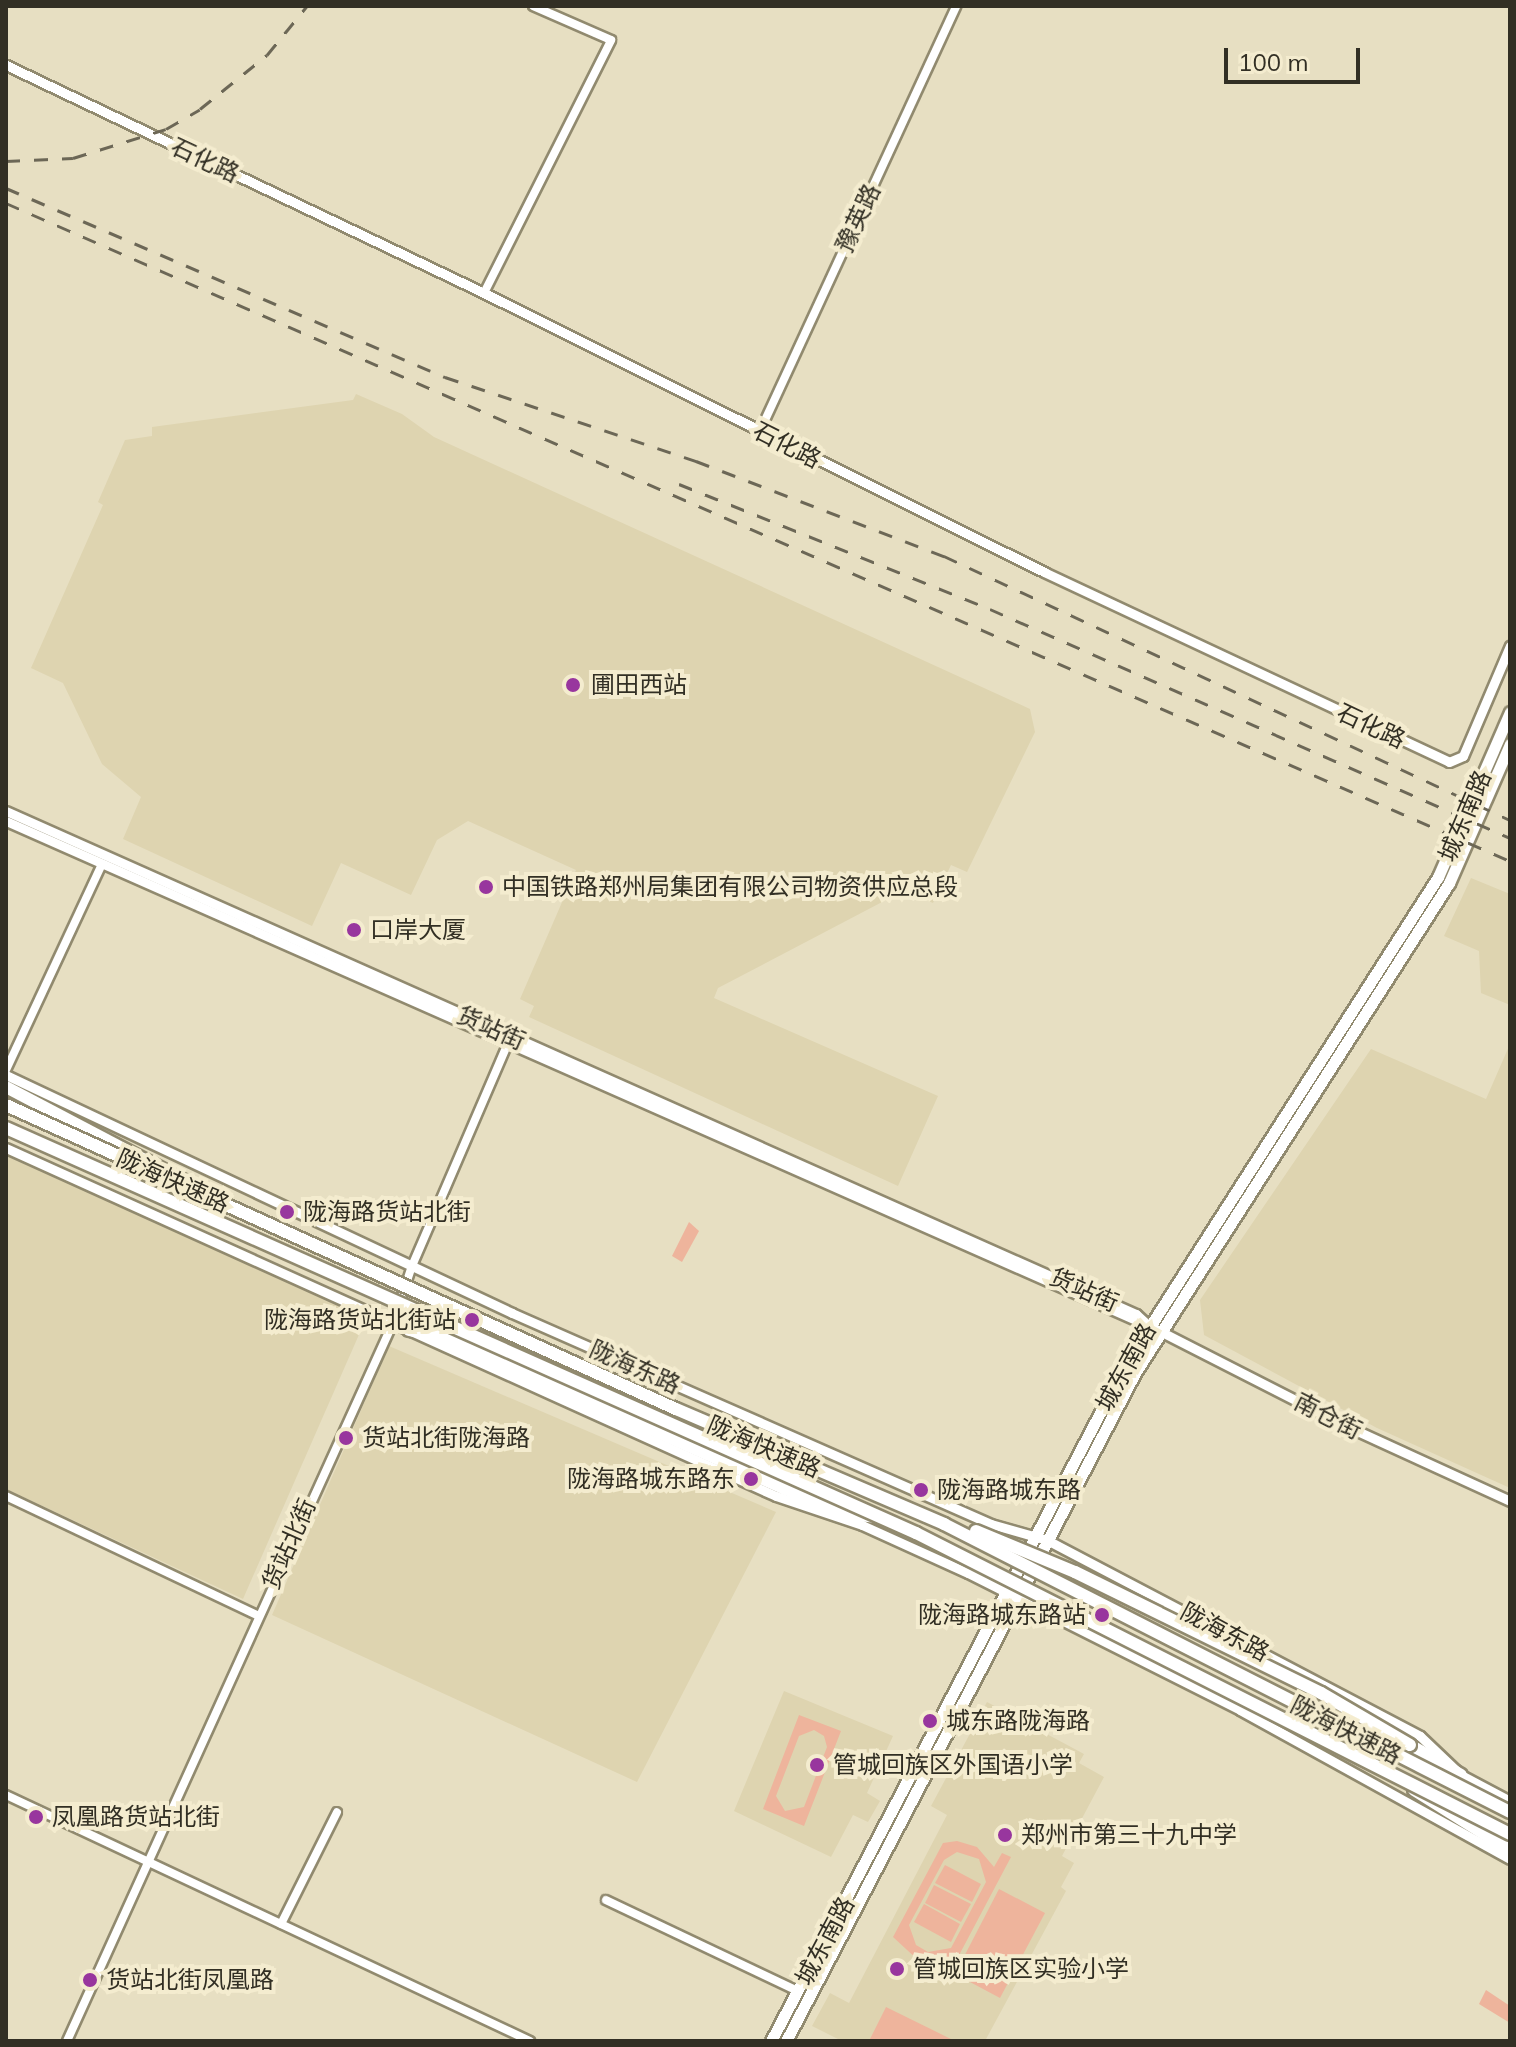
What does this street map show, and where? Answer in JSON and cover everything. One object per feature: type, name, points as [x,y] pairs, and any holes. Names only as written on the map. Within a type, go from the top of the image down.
[{"type":"highway","points":[[6,1087],[111,1138],[218,1201]]},
{"type":"highway","name":"陇海快速路","points":[[6,1105],[1010,1556],[1510,1812]]},
{"type":"highway","name":"陇海快速路","points":[[6,1128],[882,1517],[1054,1599],[1510,1834]]},
{"type":"highway","points":[[409,1330],[446,1338],[785,1489],[851,1514],[882,1517]]},
{"type":"highway","points":[[878,1496],[947,1518],[1075,1572],[1321,1693],[1461,1775]]},
{"type":"highway","points":[[1385,1770],[1510,1850]]},
{"type":"main road","name":"城东南路","points":[[771,2041],[1007,1591],[1041,1538],[1154,1328],[1438,877],[1510,712]]},
{"type":"main road","name":"城东南路","points":[[1154,1328],[1449,883],[1510,744]]},
{"type":"main road","name":"城东南路","points":[[786,2041],[1019,1598],[1041,1538]]},
{"type":"street","points":[[484,293],[611,40],[533,6]]},
{"type":"street","name":"豫英路","points":[[760,431],[956,6]]},
{"type":"street","name":"石化路","points":[[6,65],[484,293],[1044,572],[1449,762],[1463,756],[1510,646]]},
{"type":"street","name":"货站街","points":[[6,811],[1136,1314],[1154,1328]]},
{"type":"street","name":"货站街","points":[[6,821],[507,1045],[1154,1328]]},
{"type":"street","points":[[6,1073],[102,864]]},
{"type":"street","name":"货站北街","points":[[67,2041],[257,1615],[393,1323],[412,1266],[507,1045]]},
{"type":"street","name":"陇海东路","points":[[6,1073],[412,1266],[927,1496],[1041,1538],[1420,1736],[1461,1775],[1510,1801]]},
{"type":"street","points":[[6,1148],[776,1496],[862,1525],[1007,1591],[1254,1718],[1510,1859]]},
{"type":"street","name":"南仓街","points":[[1154,1328],[1362,1434],[1510,1501]]},
{"type":"street","points":[[6,1496],[257,1615]]},
{"type":"street","points":[[6,1795],[530,2041]]},
{"type":"street","points":[[281,1924],[337,1812]]},
{"type":"street","points":[[606,1900],[798,1991]]},
{"type":"shaded area","points":[[356,394],[402,414],[434,437],[1030,709],[1035,732],[967,872],[951,865],[933,903],[905,890],[718,988],[714,998],[938,1096],[898,1186],[529,1017],[534,1006],[520,999],[576,870],[468,821],[437,840],[411,895],[341,863],[312,926],[123,839],[141,797],[102,764],[63,683],[31,668],[103,505],[98,502],[125,440],[152,436],[152,427],[353,400]]},
{"type":"shaded area","points":[[1471,878],[1510,894],[1510,1005],[1481,993],[1479,951],[1444,936]]},
{"type":"shaded area","points":[[1510,1044],[1510,1488],[1377,1428],[1204,1335],[1200,1300],[1371,1049],[1486,1099]]},
{"type":"shaded area","points":[[6,1154],[362,1314],[361,1330],[243,1599],[6,1489]]},
{"type":"shaded area","points":[[689,1222],[699,1231],[682,1262],[672,1256]]},
{"type":"shaded area","points":[[389,1346],[776,1512],[637,1782],[272,1615]]},
{"type":"shaded area","name":"管城回族区外国语小学","points":[[784,1691],[893,1736],[867,1793],[880,1801],[868,1822],[853,1815],[831,1857],[734,1811]]},
{"type":"shaded area","name":"郑州市第三十九中学","points":[[987,1702],[1084,1754],[1079,1763],[1104,1777],[1062,1856],[1074,1863],[1061,1887],[1066,1891],[985,2041],[842,2041],[812,2026],[830,1993],[849,2003],[947,1815],[931,1806]]},
{"type":"shaded area","points":[[799,1715],[841,1731],[804,1826],[763,1809]],"holes":[[[814,1730],[824,1736],[827,1747],[804,1807],[785,1811],[776,1796],[799,1736]]]},
{"type":"shaded area","points":[[957,1841],[977,1847],[994,1867],[1002,1853],[1011,1857],[948,1976],[939,1971],[943,1963],[919,1961],[893,1937],[943,1843]],"holes":[[[957,1852],[979,1859],[986,1882],[951,1948],[928,1952],[916,1945],[909,1925],[944,1860]]]},
{"type":"shaded area","points":[[945,1865],[981,1884],[972,1902],[935,1883]]},
{"type":"shaded area","points":[[934,1885],[971,1904],[961,1922],[925,1903]]},
{"type":"shaded area","points":[[999,1889],[1045,1913],[1000,1998],[955,1974]]},
{"type":"shaded area","points":[[924,1904],[960,1924],[951,1942],[914,1922]]},
{"type":"shaded area","points":[[1486,1990],[1510,2006],[1510,2023],[1479,2004]]},
{"type":"shaded area","points":[[886,2007],[953,2040],[869,2041]]},
{"type":"railway","points":[[6,161],[73,158],[166,129],[200,109],[267,55],[307,6]]},
{"type":"railway","points":[[6,188],[445,377],[696,461],[944,556],[1510,820]]},
{"type":"railway","points":[[6,203],[1510,861]]},
{"type":"railway","points":[[679,484],[990,609],[1510,838]]},
{"type":"place","name":"圃田西站","points":[[573,685]]},
{"type":"place","name":"中国铁路郑州局集团有限公司物资供应总段","points":[[486,887]]},
{"type":"place","name":"口岸大厦","points":[[354,930]]},
{"type":"place","name":"陇海路货站北街","points":[[287,1212]]},
{"type":"place","name":"陇海路货站北街站","points":[[472,1320]]},
{"type":"place","name":"货站北街陇海路","points":[[346,1438]]},
{"type":"place","name":"陇海路城东路东","points":[[751,1479]]},
{"type":"place","name":"陇海路城东路","points":[[921,1490]]},
{"type":"place","name":"陇海路城东路站","points":[[1102,1615]]},
{"type":"place","name":"城东路陇海路","points":[[930,1721]]},
{"type":"place","name":"管城回族区外国语小学","points":[[817,1765]]},
{"type":"place","name":"凤凰路货站北街","points":[[36,1817]]},
{"type":"place","name":"郑州市第三十九中学","points":[[1005,1835]]},
{"type":"place","name":"管城回族区实验小学","points":[[897,1969]]},
{"type":"place","name":"货站北街凤凰路","points":[[90,1980]]}]
